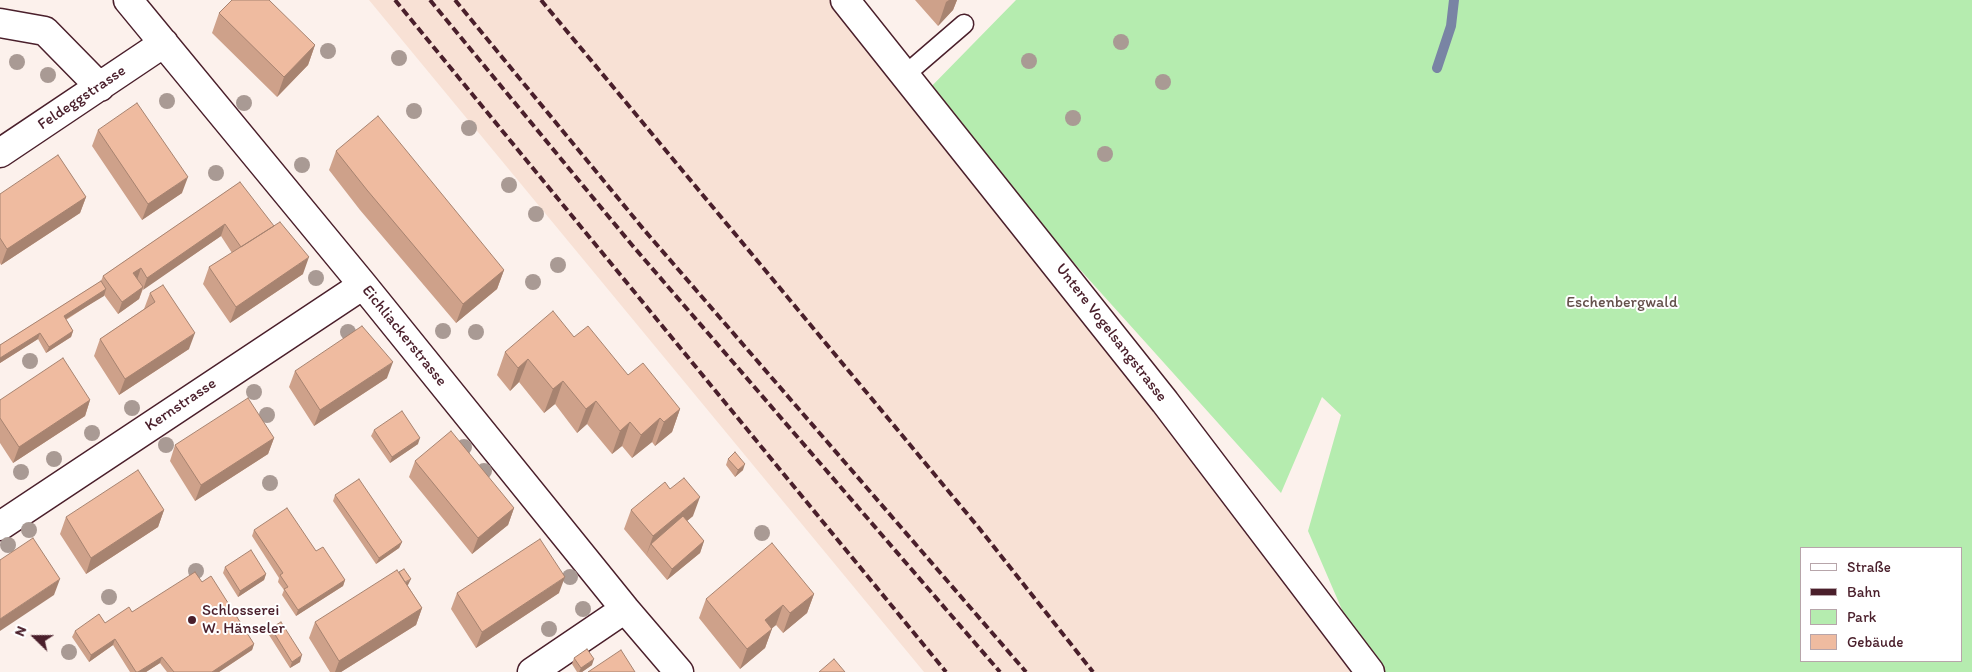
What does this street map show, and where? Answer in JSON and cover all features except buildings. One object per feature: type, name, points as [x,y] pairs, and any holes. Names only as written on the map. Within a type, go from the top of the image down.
[{"type":"street","name":"Eichliackerstrasse","points":[[128,0],[363,285],[624,609],[679,672]]},
{"type":"street","name":"Untere Vogelsangstrasse","points":[[845,0],[1166,402],[1370,672]]},
{"type":"street","points":[[0,23],[45,31],[100,87]]},
{"type":"street","name":"Feldeggstrasse","points":[[0,153],[164,43]]},
{"type":"street","name":"Kernstrasse","points":[[0,526],[363,285]]},
{"type":"street","points":[[532,672],[624,609]]},
{"type":"lane","points":[[906,74],[964,24]]},
{"type":"shaded area","points":[[369,0],[845,0],[1370,672],[924,672]]},
{"type":"green space","name":"Eschenbergwald","points":[[1016,0],[1972,0],[1972,672],[1370,672],[1308,531],[1341,415],[1322,397],[1281,493],[923,95]]},
{"type":"waterway","points":[[1437,68],[1451,26],[1454,0]]},
{"type":"railway","points":[[395,0],[946,672]]},
{"type":"railway","points":[[430,0],[632,245],[1000,672]]},
{"type":"railway","points":[[455,0],[645,231],[1026,672]]},
{"type":"railway","points":[[541,0],[979,528],[1093,672]]},
{"type":"place","name":"Schlosserei W. Hänseler","points":[[192,620]]}]
